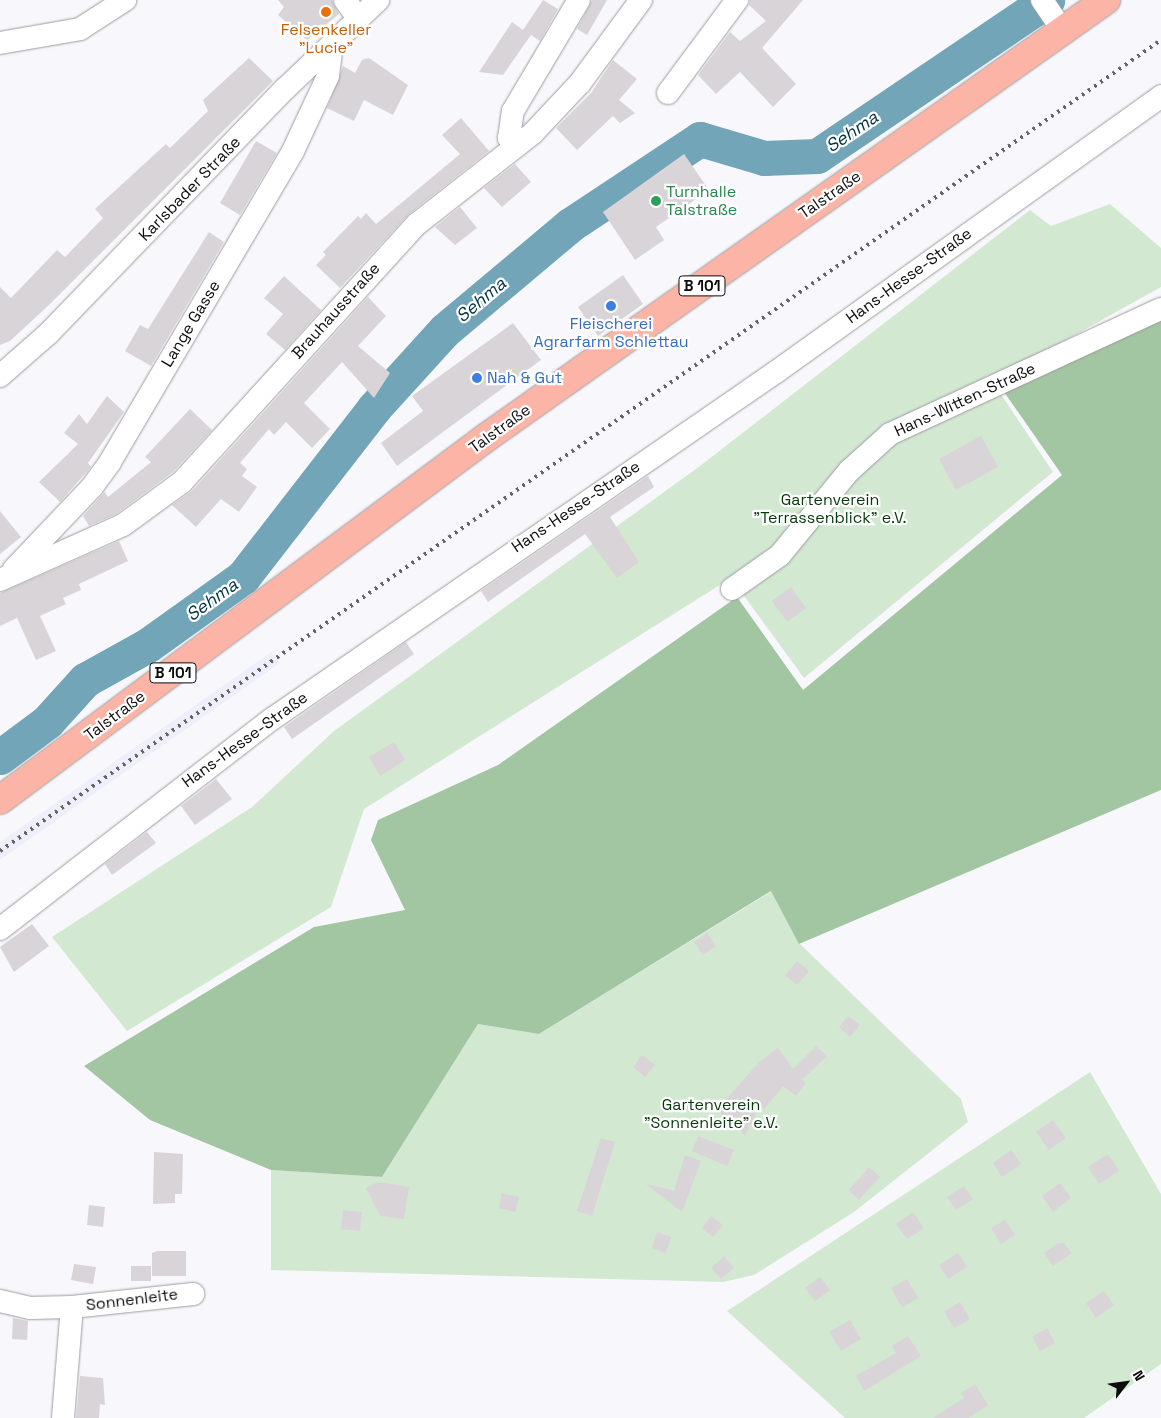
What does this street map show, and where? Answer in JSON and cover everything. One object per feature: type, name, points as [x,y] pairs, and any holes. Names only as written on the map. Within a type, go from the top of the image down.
[{"type":"main road","name":"Talstraße","points":[[0,800],[487,438],[1059,25],[1106,0]]},
{"type":"street","points":[[0,43],[80,28],[125,0]]},
{"type":"street","points":[[345,0],[358,18]]},
{"type":"street","name":"Karlsbader Straße","points":[[0,376],[48,334],[358,18],[378,0]]},
{"type":"street","points":[[515,147],[509,138],[513,111],[579,0]]},
{"type":"street","name":"Brauhausstraße","points":[[3,578],[123,525],[158,503],[417,224],[515,147],[580,83],[641,0]]},
{"type":"street","points":[[668,93],[737,0]]},
{"type":"street","points":[[1042,0],[1059,25]]},
{"type":"street","name":"Lange Gasse","points":[[3,578],[92,488],[110,462],[293,151],[328,76],[332,45]]},
{"type":"street","name":"Hans-Hesse-Straße","points":[[0,929],[272,719],[776,372],[1161,96]]},
{"type":"street","name":"Hans-Witten-Straße","points":[[732,590],[780,555],[849,471],[890,434],[1161,309]]},
{"type":"street","name":"Sonnenleite","points":[[0,1301],[30,1308],[72,1307],[193,1294]]},
{"type":"street","name":"Sonnenleite","points":[[63,1418],[72,1307]]},
{"type":"shaded area","points":[[271,652],[280,663],[0,860],[0,842]]},
{"type":"green space","name":"Gartenverein \"Terrassenblick\" e.V.","points":[[1110,204],[1161,248],[1161,287],[992,381],[1053,472],[804,678],[731,578],[364,809],[331,907],[127,1031],[52,937],[252,807],[334,731],[700,466],[1030,210],[1051,226]]},
{"type":"green space","points":[[1161,315],[1161,790],[799,944],[771,891],[539,1034],[478,1024],[382,1177],[271,1170],[150,1120],[84,1066],[314,927],[405,910],[371,840],[378,820],[498,765],[737,597],[803,690],[1062,475],[1002,389]]},
{"type":"green space","name":"Gartenverein \"Sonnenleite\" e.V.","points":[[772,891],[800,944],[961,1099],[968,1122],[854,1212],[754,1275],[723,1282],[271,1270],[271,1170],[382,1177],[478,1024],[539,1034]]},
{"type":"green space","points":[[1090,1072],[1161,1194],[1161,1364],[1084,1418],[845,1418],[727,1311]]},
{"type":"building","points":[[278,0],[332,0],[339,14],[307,40],[278,15],[284,7]]},
{"type":"building","points":[[543,0],[558,9],[540,41],[531,35],[503,75],[479,72],[512,22],[523,30]]},
{"type":"building","points":[[592,0],[607,0],[587,35],[577,29]]},
{"type":"building","points":[[750,0],[803,0],[762,48],[796,84],[773,107],[740,72],[716,94],[698,75],[730,32],[740,41],[766,21],[749,5]]},
{"type":"building","points":[[249,58],[273,81],[49,305],[10,341],[0,345],[0,287],[11,298],[57,250],[65,257],[103,218],[95,209],[166,144],[170,148],[208,111],[203,100]]},
{"type":"building","points":[[369,58],[408,85],[393,115],[364,100],[354,121],[327,108],[343,66],[355,73],[362,60]]},
{"type":"building","points":[[613,60],[637,79],[619,100],[635,113],[620,123],[613,116],[577,150],[556,128],[591,93]]},
{"type":"building","points":[[461,118],[489,151],[409,214],[340,288],[316,265],[326,255],[323,252],[358,216],[361,219],[366,213],[376,224],[460,154],[442,135]]},
{"type":"building","points":[[256,141],[277,153],[240,215],[220,203]]},
{"type":"building","name":"Turnhalle Talstraße","points":[[684,154],[709,190],[656,227],[664,240],[635,260],[603,212]]},
{"type":"building","points":[[515,164],[531,182],[502,207],[484,188]]},
{"type":"building","points":[[460,207],[477,228],[455,245],[435,227]]},
{"type":"building","points":[[209,232],[224,242],[151,366],[125,351],[140,325],[148,329]]},
{"type":"building","name":"Fleischerei Agrarfarm Schlettau","points":[[623,275],[643,304],[598,336],[578,307]]},
{"type":"building","points":[[284,276],[321,310],[285,350],[266,334],[283,314],[264,298]]},
{"type":"building","points":[[368,297],[386,316],[358,346],[390,373],[374,398],[342,362],[304,403],[330,429],[312,448],[286,422],[274,435],[269,429],[240,463],[247,469],[242,476],[257,487],[239,512],[221,499],[196,527],[172,505],[192,491]]},
{"type":"building","name":"Nah & Gut","points":[[513,323],[541,360],[397,466],[381,443],[423,411],[412,396]]},
{"type":"building","points":[[107,396],[124,412],[88,463],[91,467],[60,502],[39,482],[78,444],[64,433],[79,414],[87,424]]},
{"type":"building","points":[[190,409],[212,430],[173,472],[116,514],[89,526],[83,516],[105,492],[108,497],[151,462],[145,457]]},
{"type":"building","points":[[981,436],[998,467],[956,490],[939,459]]},
{"type":"building","points":[[648,476],[654,487],[610,517],[639,562],[617,578],[585,534],[488,602],[481,591]]},
{"type":"building","points":[[0,511],[21,537],[0,554]]},
{"type":"building","points":[[119,541],[128,561],[79,584],[81,590],[63,598],[66,604],[40,616],[56,651],[36,660],[17,618],[0,626],[0,593]]},
{"type":"building","points":[[791,587],[806,608],[787,622],[772,601]]},
{"type":"building","points":[[406,642],[414,654],[292,739],[284,727]]},
{"type":"building","points":[[394,742],[405,760],[380,776],[369,757]]},
{"type":"building","points":[[216,779],[232,799],[195,825],[181,806]]},
{"type":"building","points":[[147,832],[156,843],[112,875],[105,864]]},
{"type":"building","points":[[32,924],[49,946],[14,972],[0,947]]},
{"type":"building","points":[[707,933],[716,946],[703,955],[694,942]]},
{"type":"building","points":[[797,961],[809,971],[797,985],[785,975]]},
{"type":"building","points":[[848,1016],[860,1025],[850,1037],[839,1027]]},
{"type":"building","points":[[816,1046],[827,1056],[802,1080],[806,1083],[796,1096],[783,1086],[764,1109],[760,1106],[745,1135],[717,1110],[759,1062],[778,1048],[793,1069]]},
{"type":"building","points":[[642,1055],[655,1065],[645,1077],[633,1067]]},
{"type":"building","points":[[1053,1120],[1066,1138],[1049,1150],[1036,1132]]},
{"type":"building","points":[[698,1136],[734,1150],[727,1166],[692,1151]]},
{"type":"building","points":[[601,1138],[615,1142],[592,1216],[577,1211]]},
{"type":"building","points":[[1011,1150],[1021,1164],[1002,1177],[993,1163]]},
{"type":"building","points":[[154,1152],[183,1154],[182,1194],[175,1194],[175,1203],[153,1204]]},
{"type":"building","points":[[1108,1154],[1119,1171],[1099,1184],[1088,1167]]},
{"type":"building","points":[[685,1155],[701,1161],[682,1212],[646,1184],[674,1191]]},
{"type":"building","points":[[869,1167],[880,1177],[859,1200],[849,1190]]},
{"type":"building","points":[[378,1182],[409,1187],[404,1219],[380,1216],[366,1188]]},
{"type":"building","points":[[1060,1183],[1071,1198],[1053,1212],[1042,1196]]},
{"type":"building","points":[[964,1186],[973,1199],[956,1210],[947,1197]]},
{"type":"building","points":[[502,1193],[519,1197],[515,1212],[499,1208]]},
{"type":"building","points":[[89,1205],[105,1207],[103,1227],[87,1225]]},
{"type":"building","points":[[343,1210],[362,1212],[360,1231],[341,1229]]},
{"type":"building","points":[[913,1212],[924,1228],[907,1239],[896,1224]]},
{"type":"building","points":[[711,1216],[723,1225],[713,1237],[702,1228]]},
{"type":"building","points":[[1005,1220],[1015,1235],[1001,1244],[991,1228]]},
{"type":"building","points":[[657,1232],[671,1237],[666,1253],[652,1248]]},
{"type":"building","points":[[1058,1243],[1064,1243],[1072,1253],[1053,1266],[1044,1253]]},
{"type":"building","points":[[157,1251],[186,1251],[186,1276],[152,1276],[152,1253]]},
{"type":"building","points":[[958,1253],[967,1267],[948,1279],[939,1265]]},
{"type":"building","points":[[724,1256],[734,1268],[721,1279],[711,1268]]},
{"type":"building","points":[[74,1264],[96,1267],[93,1284],[71,1280]]},
{"type":"building","points":[[131,1266],[151,1266],[151,1281],[131,1281]]},
{"type":"building","points":[[820,1277],[830,1290],[815,1301],[805,1288]]},
{"type":"building","points":[[907,1279],[918,1298],[902,1308],[891,1288]]},
{"type":"building","points":[[1104,1291],[1114,1305],[1096,1318],[1086,1303]]},
{"type":"building","points":[[960,1302],[970,1319],[954,1328],[944,1312]]},
{"type":"building","points":[[13,1318],[28,1321],[27,1340],[12,1339]]},
{"type":"building","points":[[850,1320],[861,1339],[841,1351],[829,1332]]},
{"type":"building","points":[[1047,1328],[1055,1343],[1040,1351],[1032,1337]]},
{"type":"building","points":[[908,1336],[921,1356],[864,1391],[856,1376],[896,1353],[892,1346]]},
{"type":"building","points":[[80,1376],[103,1378],[105,1405],[100,1404],[99,1418],[76,1418]]},
{"type":"building","points":[[975,1384],[988,1405],[968,1418],[933,1418],[964,1398],[961,1393]]},
{"type":"waterway","name":"Sehma","points":[[0,757],[47,722],[85,680],[148,645],[243,577],[374,408],[445,330],[570,225],[700,139],[764,158],[817,156],[1047,0]]},
{"type":"railway","points":[[0,851],[1161,40]]},
{"type":"place","name":"Felsenkeller \"Lucie\"","points":[[326,12]]},
{"type":"place","name":"Turnhalle Talstraße","points":[[656,201]]},
{"type":"place","name":"Fleischerei Agrarfarm Schlettau","points":[[611,306]]},
{"type":"place","name":"Nah & Gut","points":[[477,378]]}]
